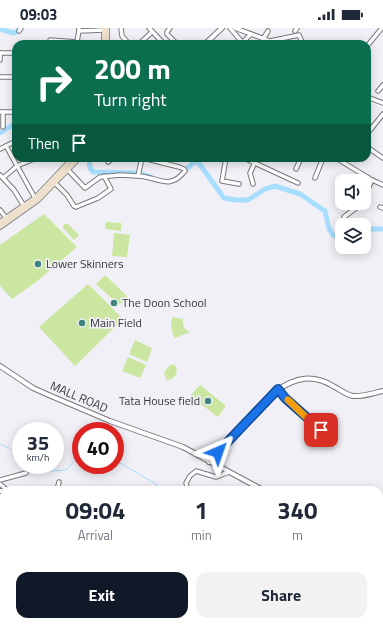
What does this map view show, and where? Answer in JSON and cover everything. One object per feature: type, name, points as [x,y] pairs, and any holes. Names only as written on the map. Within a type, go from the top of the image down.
[{"type":"main road","points":[[104,40],[105,29]]},
{"type":"main road","points":[[105,29],[106,40]]},
{"type":"main road","points":[[0,227],[35,198],[69,162]]},
{"type":"main road","points":[[0,222],[8,220],[38,200],[75,162]]},
{"type":"street","points":[[121,28],[122,36],[126,40]]},
{"type":"street","points":[[149,28],[160,40]]},
{"type":"street","points":[[170,28],[167,34],[174,40]]},
{"type":"street","points":[[209,40],[222,28]]},
{"type":"street","points":[[230,28],[239,40]]},
{"type":"street","points":[[235,28],[264,40]]},
{"type":"street","points":[[371,41],[382,28]]},
{"type":"street","points":[[78,40],[79,29],[105,29]]},
{"type":"street","points":[[268,30],[268,40]]},
{"type":"street","points":[[143,40],[152,32]]},
{"type":"street","points":[[244,40],[251,34]]},
{"type":"street","points":[[277,40],[299,35],[301,40]]},
{"type":"street","points":[[0,60],[0,53],[12,53]]},
{"type":"street","points":[[0,77],[12,78]]},
{"type":"street","points":[[378,91],[383,85]]},
{"type":"street","points":[[371,98],[383,103]]},
{"type":"street","points":[[3,126],[1,112],[12,112]]},
{"type":"street","points":[[372,128],[383,114]]},
{"type":"street","points":[[0,149],[12,143]]},
{"type":"street","points":[[6,146],[11,156]]},
{"type":"street","points":[[371,150],[383,158]]},
{"type":"street","points":[[15,162],[35,198]]},
{"type":"street","points":[[3,178],[17,166],[26,162]]},
{"type":"street","points":[[138,176],[142,162]]},
{"type":"street","points":[[68,170],[84,188],[98,178],[120,175],[148,177],[169,183],[184,171],[184,169],[179,167],[159,162]]},
{"type":"street","points":[[225,162],[222,181],[239,184]]},
{"type":"street","points":[[253,184],[250,173],[255,162],[298,183]]},
{"type":"street","points":[[296,169],[300,162]]},
{"type":"street","points":[[315,178],[321,162]]},
{"type":"street","points":[[343,162],[372,180],[382,184],[383,180]]},
{"type":"street","points":[[0,175],[14,190],[24,206]]},
{"type":"street","points":[[55,183],[67,194],[76,207],[98,198],[111,189],[104,176]]},
{"type":"street","points":[[0,210],[8,220]]},
{"type":"street","points":[[344,216],[353,210]]},
{"type":"street","name":"MALL ROAD","points":[[0,366],[33,388],[123,426],[183,447],[255,486]]},
{"type":"street","points":[[209,462],[278,389],[291,382],[311,378],[325,381],[348,395],[354,396],[363,396],[383,391]]},
{"type":"street","points":[[278,389],[285,398],[321,430]]},
{"type":"street","points":[[187,486],[186,483],[190,476],[196,471],[216,477],[229,472]]},
{"type":"street","points":[[0,480],[9,476],[20,474]]},
{"type":"street","points":[[58,486],[59,482]]},
{"type":"green space","name":"Lower Skinners","points":[[44,214],[77,247],[36,282],[12,299],[0,286],[0,245]]},
{"type":"green space","points":[[106,222],[121,223],[121,231],[105,229]]},
{"type":"green space","points":[[64,224],[68,224],[79,235],[74,240],[63,228]]},
{"type":"green space","points":[[114,233],[130,235],[127,257],[112,256]]},
{"type":"green space","points":[[105,275],[128,297],[119,305],[96,284]]},
{"type":"green space","name":"Main Field","points":[[88,284],[123,319],[75,366],[39,327]]},
{"type":"green space","points":[[173,317],[183,319],[184,327],[190,332],[175,338],[171,328]]},
{"type":"green space","points":[[135,340],[152,348],[147,362],[129,354]]},
{"type":"green space","points":[[128,357],[146,365],[140,378],[122,371]]},
{"type":"green space","points":[[174,364],[177,372],[174,377],[167,380],[164,374],[166,369]]},
{"type":"green space","name":"Tata House field","points":[[200,385],[226,406],[218,417],[190,396]]},
{"type":"waterway","points":[[0,29],[13,33],[17,32],[20,28]]},
{"type":"waterway","points":[[0,133],[12,126]]},
{"type":"waterway","points":[[89,162],[89,166],[93,172],[137,173]]},
{"type":"waterway","points":[[182,174],[193,163],[198,162],[224,198],[248,200],[265,189],[275,186],[300,194],[325,211],[329,229],[335,236]]},
{"type":"waterway","points":[[141,174],[151,177]]},
{"type":"waterway","points":[[371,229],[383,229]]},
{"type":"waterway","points":[[0,444],[12,449]]},
{"type":"waterway","points":[[64,470],[72,463]]},
{"type":"waterway","points":[[124,465],[156,484],[157,486]]},
{"type":"slow traffic","points":[[288,400],[309,420]]},
{"type":"place","name":"Lower Skinners","points":[[38,264]]},
{"type":"place","name":"The Doon School","points":[[114,303]]},
{"type":"place","name":"Main Field","points":[[82,323]]},
{"type":"place","name":"Tata House field","points":[[208,401]]},
{"type":"route","points":[[218,452],[278,389],[285,398],[321,430]]}]
